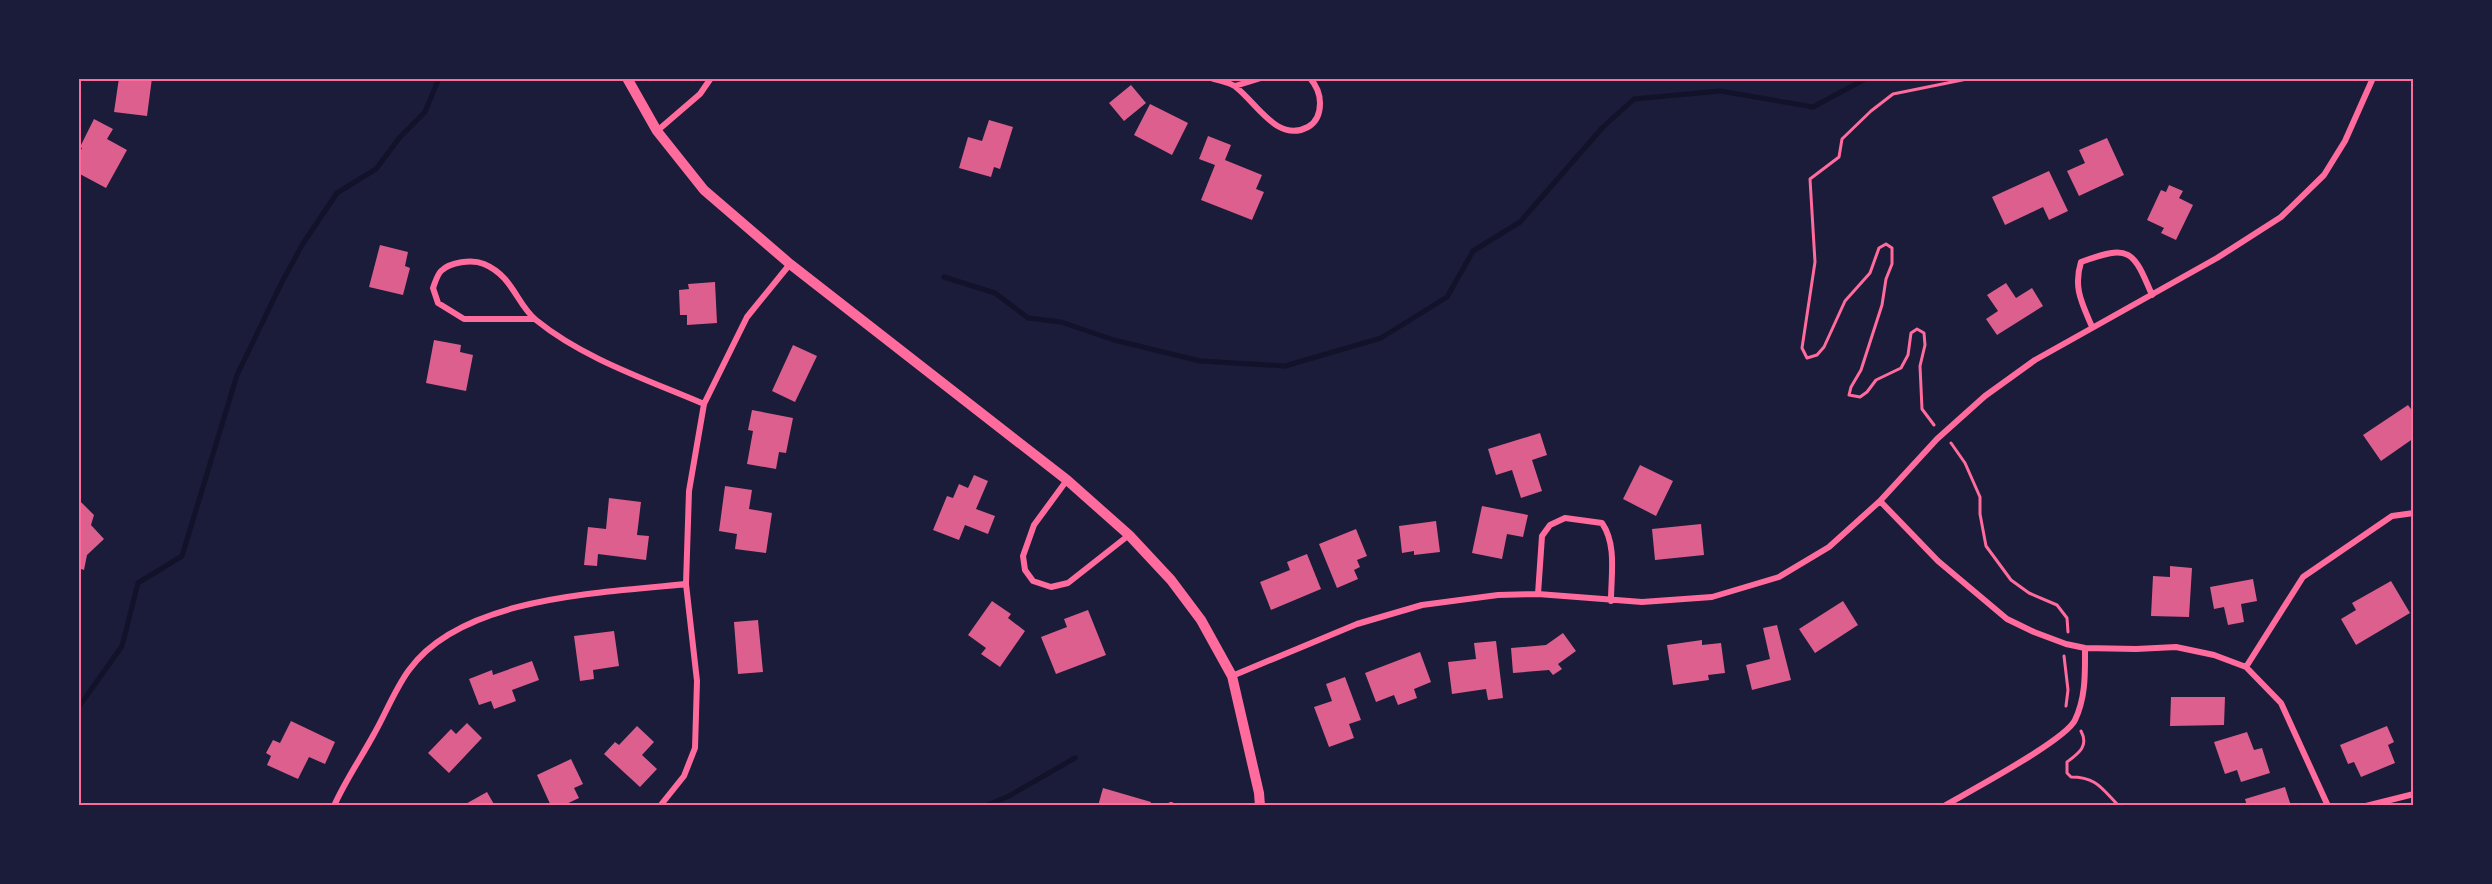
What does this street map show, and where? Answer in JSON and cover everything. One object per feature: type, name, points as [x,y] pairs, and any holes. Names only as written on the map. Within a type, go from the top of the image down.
[{"type":"street","points":[[627,78],[657,131],[704,190],[790,264],[1067,480],[1130,535],[1171,580],[1201,620],[1232,676],[1260,806]]},
{"type":"street","points":[[657,131],[700,94],[711,78]]},
{"type":"street","points":[[1211,78],[1235,86],[1276,126],[1287,132],[1298,131],[1311,125],[1319,114],[1321,101],[1317,86],[1310,78]]},
{"type":"street","points":[[1235,86],[1261,78]]},
{"type":"street","points":[[1232,676],[1357,624],[1422,605],[1498,595],[1539,594],[1642,602],[1712,597],[1779,578],[1829,547],[1880,501],[1937,439],[1985,396],[2035,360],[2217,258],[2281,217],[2324,175],[2345,141],[2373,78]]},
{"type":"street","points":[[2092,327],[2078,292],[2076,277],[2081,262],[2109,251],[2127,254],[2139,264],[2152,295]]},
{"type":"street","points":[[534,319],[464,319],[438,303],[433,288],[441,271],[460,262],[483,263],[500,273],[516,291],[534,319],[586,352],[704,404]]},
{"type":"street","points":[[660,806],[684,776],[695,748],[697,681],[686,584],[689,491],[704,404],[747,317],[790,264]]},
{"type":"street","points":[[1067,480],[1034,525],[1023,556],[1025,570],[1033,581],[1051,587],[1068,583],[1130,535]]},
{"type":"street","points":[[1880,501],[1938,561],[2007,620],[2066,644],[2085,648],[2176,647],[2214,655],[2246,667],[2281,703],[2328,806]]},
{"type":"street","points":[[2246,667],[2303,577],[2392,516],[2412,513],[2414,506]]},
{"type":"street","points":[[1539,594],[1542,536],[1550,525],[1565,518],[1602,523],[1609,534],[1611,601]]},
{"type":"street","points":[[334,806],[409,669],[440,639],[460,626],[506,609],[590,594],[686,584]]},
{"type":"street","points":[[1944,806],[2045,747],[2075,723],[2086,687],[2085,648]]},
{"type":"street","points":[[2366,806],[2414,794]]},
{"type":"path","points":[[1938,429],[1922,409],[1920,366],[1926,338],[1924,333],[1917,330],[1911,333],[1908,355],[1901,368],[1876,380],[1867,393],[1860,397],[1849,395],[1861,370],[1882,305],[1893,255],[1892,248],[1886,244],[1879,248],[1870,273],[1845,301],[1824,347],[1817,355],[1807,358],[1802,348],[1815,262],[1810,179],[1839,157],[1842,139],[1871,111],[1893,94],[1972,78]]},
{"type":"path","points":[[1949,441],[1965,463],[1980,497],[1980,514],[1986,546],[2011,580],[2029,593],[2057,605],[2067,618],[2068,634]]},
{"type":"path","points":[[2064,651],[2064,669],[2068,690],[2066,711]]},
{"type":"path","points":[[2080,729],[2084,737],[2084,745],[2082,751],[2067,762],[2067,773],[2071,777],[2086,777],[2095,782],[2120,806]]},
{"type":"building","points":[[119,78],[152,78],[147,116],[114,112]]},
{"type":"building","points":[[1131,85],[1146,103],[1124,121],[1109,103]]},
{"type":"building","points":[[1150,104],[1188,123],[1172,155],[1134,135]]},
{"type":"building","points":[[94,119],[113,129],[107,139],[127,150],[106,188],[78,173],[78,156],[82,148],[80,147]]},
{"type":"building","points":[[989,120],[1013,127],[1000,169],[994,167],[991,177],[959,168],[968,137],[982,141]]},
{"type":"building","points":[[1208,136],[1231,145],[1225,160],[1262,175],[1256,189],[1264,192],[1252,220],[1201,200],[1215,165],[1199,159]]},
{"type":"building","points":[[2107,138],[2124,175],[2079,196],[2067,171],[2085,163],[2079,150]]},
{"type":"building","points":[[2049,171],[2068,211],[2049,220],[2043,207],[2005,225],[1992,197]]},
{"type":"building","points":[[2169,185],[2183,191],[2179,198],[2193,205],[2176,240],[2161,233],[2164,228],[2147,220],[2161,190],[2166,192]]},
{"type":"building","points":[[380,245],[408,252],[405,266],[410,268],[403,295],[369,287]]},
{"type":"building","points":[[715,282],[717,323],[687,325],[687,315],[680,315],[679,290],[689,289],[688,284]]},
{"type":"building","points":[[2006,283],[2016,298],[2032,288],[2043,306],[1997,335],[1986,319],[1998,311],[1987,295]]},
{"type":"building","points":[[434,340],[461,345],[460,352],[473,355],[466,391],[426,383]]},
{"type":"building","points":[[793,345],[817,356],[795,402],[772,391]]},
{"type":"building","points":[[2408,405],[2414,413],[2414,438],[2381,461],[2363,435]]},
{"type":"building","points":[[752,410],[793,418],[786,453],[779,452],[776,469],[747,464],[753,431],[748,430]]},
{"type":"building","points":[[1540,433],[1547,455],[1532,460],[1542,491],[1521,498],[1512,470],[1496,475],[1488,449]]},
{"type":"building","points":[[1640,465],[1673,481],[1656,516],[1623,499]]},
{"type":"building","points":[[974,475],[988,481],[976,509],[995,516],[988,534],[965,525],[959,540],[933,530],[947,496],[953,498],[959,484],[968,488]]},
{"type":"building","points":[[725,486],[752,490],[749,509],[772,513],[766,553],[735,549],[737,534],[719,531]]},
{"type":"building","points":[[609,498],[641,502],[637,535],[649,536],[646,560],[598,554],[597,566],[584,565],[588,527],[606,529]]},
{"type":"building","points":[[78,499],[94,515],[91,525],[104,539],[87,555],[84,570],[78,568]]},
{"type":"building","points":[[1482,506],[1528,515],[1523,537],[1507,534],[1502,559],[1472,553]]},
{"type":"building","points":[[1436,521],[1440,552],[1414,555],[1414,551],[1402,553],[1399,526]]},
{"type":"building","points":[[1701,524],[1704,555],[1655,560],[1652,529]]},
{"type":"building","points":[[1356,529],[1367,556],[1357,560],[1360,567],[1354,570],[1358,579],[1337,588],[1319,544]]},
{"type":"building","points":[[1307,554],[1321,589],[1271,610],[1260,582],[1290,570],[1287,562]]},
{"type":"building","points":[[2170,566],[2192,568],[2189,617],[2151,616],[2153,576],[2170,577]]},
{"type":"building","points":[[2253,579],[2257,601],[2241,604],[2244,622],[2228,625],[2224,607],[2214,609],[2210,587]]},
{"type":"building","points":[[2391,581],[2410,613],[2356,645],[2341,619],[2356,610],[2352,603]]},
{"type":"building","points":[[992,601],[1011,614],[1008,618],[1025,631],[1000,667],[981,654],[986,648],[968,635]]},
{"type":"building","points":[[1843,601],[1858,625],[1815,653],[1799,629]]},
{"type":"building","points":[[1088,610],[1106,655],[1056,674],[1041,637],[1067,627],[1064,619]]},
{"type":"building","points":[[758,620],[763,672],[738,674],[734,622]]},
{"type":"building","points":[[1777,625],[1791,680],[1752,690],[1746,665],[1770,659],[1763,628]]},
{"type":"building","points":[[614,631],[619,666],[593,670],[594,679],[580,681],[574,636]]},
{"type":"building","points":[[1563,633],[1576,651],[1558,664],[1562,669],[1553,675],[1549,670],[1513,673],[1511,648],[1546,645]]},
{"type":"building","points":[[1702,640],[1702,645],[1721,643],[1725,673],[1708,675],[1709,680],[1673,685],[1667,645]]},
{"type":"building","points":[[1496,641],[1503,698],[1488,700],[1486,689],[1452,694],[1448,662],[1476,659],[1474,643]]},
{"type":"building","points":[[1420,652],[1431,682],[1414,689],[1417,698],[1398,705],[1394,695],[1376,702],[1365,673]]},
{"type":"building","points":[[532,661],[539,680],[512,690],[516,701],[494,709],[491,701],[479,705],[469,679],[492,670],[493,675]]},
{"type":"building","points":[[1345,677],[1361,720],[1349,724],[1354,738],[1329,747],[1314,707],[1332,701],[1326,684]]},
{"type":"building","points":[[2171,697],[2225,697],[2224,725],[2170,726]]},
{"type":"building","points":[[291,721],[335,742],[325,764],[309,757],[298,779],[267,765],[271,756],[266,753],[273,740],[280,743]]},
{"type":"building","points":[[467,723],[482,738],[449,773],[428,753],[451,729],[456,734]]},
{"type":"building","points":[[637,726],[654,742],[642,755],[657,769],[640,787],[604,754],[615,742],[619,745]]},
{"type":"building","points":[[2387,726],[2394,742],[2388,745],[2395,763],[2361,777],[2354,762],[2348,764],[2340,745]]},
{"type":"building","points":[[2247,732],[2254,750],[2262,748],[2270,773],[2241,782],[2237,770],[2225,774],[2214,742]]},
{"type":"building","points":[[571,759],[583,784],[574,788],[579,798],[562,806],[551,806],[537,775]]},
{"type":"building","points":[[2285,787],[2291,806],[2247,806],[2245,799]]},
{"type":"building","points":[[1103,788],[1151,802],[1150,806],[1098,806]]},
{"type":"building","points":[[487,792],[495,806],[462,806]]},
{"type":"waterway","points":[[78,708],[122,646],[138,583],[182,556],[237,375],[302,245],[337,193],[376,169],[400,137],[425,112],[439,78]]},
{"type":"waterway","points":[[944,277],[995,293],[1028,318],[1061,322],[1114,340],[1200,361],[1285,366],[1381,338],[1447,297],[1473,251],[1520,222],[1603,127],[1634,99],[1720,91],[1813,107],[1867,78]]},
{"type":"waterway","points":[[985,806],[1009,796],[1075,758]]}]
